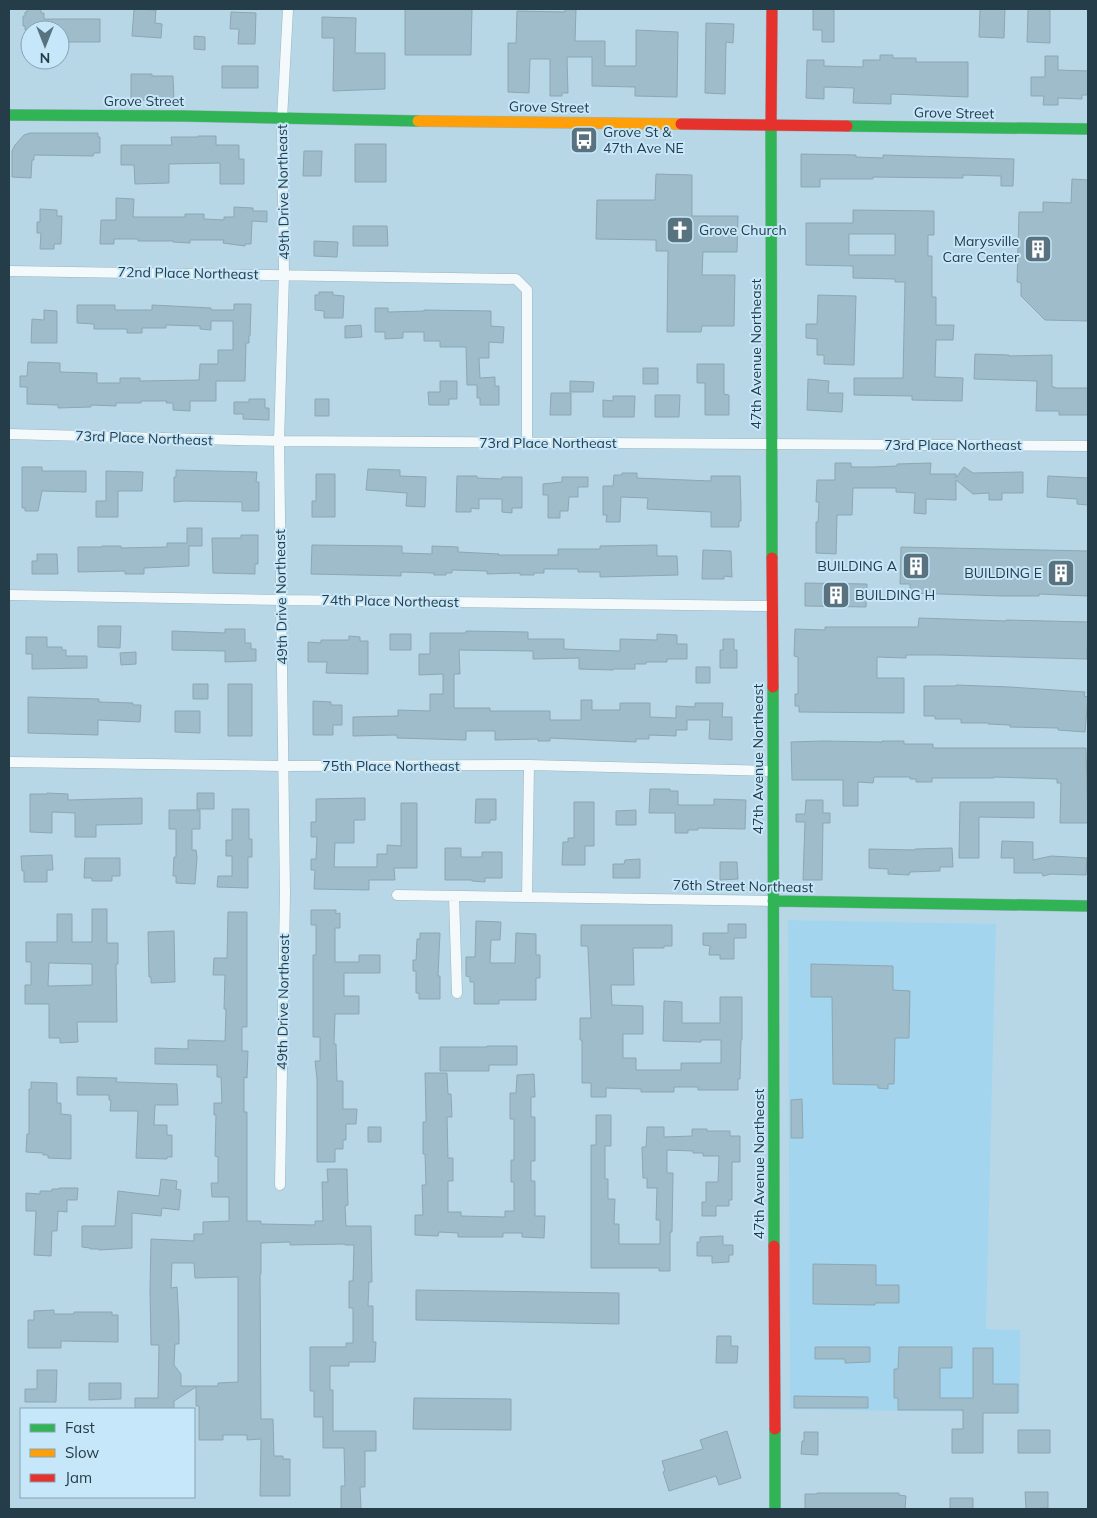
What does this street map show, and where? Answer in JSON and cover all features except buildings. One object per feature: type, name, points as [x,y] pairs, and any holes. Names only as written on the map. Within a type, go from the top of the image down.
[{"type":"street","name":"49th Drive Northeast","points":[[280,1185],[285,893],[279,441],[284,274],[282,119],[288,9]]},
{"type":"street","name":"47th Avenue Northeast","points":[[772,9],[772,771],[775,1509]]},
{"type":"street","name":"Grove Street","points":[[9,115],[1088,129]]},
{"type":"street","name":"72nd Place Northeast","points":[[9,270],[516,279],[527,290],[527,443]]},
{"type":"street","name":"73rd Place Northeast","points":[[9,434],[279,441],[1088,446]]},
{"type":"street","name":"74th Place Northeast","points":[[9,595],[772,606]]},
{"type":"street","name":"75th Place Northeast","points":[[9,762],[282,766],[529,765],[772,771]]},
{"type":"street","points":[[528,897],[529,765]]},
{"type":"street","name":"76th Street Northeast","points":[[397,895],[1088,906]]},
{"type":"street","points":[[454,896],[457,993]]},
{"type":"shaded area","points":[[788,920],[996,924],[986,1329],[1020,1330],[1020,1413],[790,1409]]},
{"type":"traffic: fast","points":[[9,115],[183,116],[418,121]]},
{"type":"traffic: fast","points":[[771,125],[772,558]]},
{"type":"traffic: fast","points":[[847,126],[1088,129]]},
{"type":"traffic: fast","points":[[773,687],[774,1246]]},
{"type":"traffic: fast","points":[[773,901],[1088,906]]},
{"type":"traffic: fast","points":[[775,1429],[775,1509]]},
{"type":"traffic: slow","points":[[418,121],[681,124]]},
{"type":"traffic: jam","points":[[771,125],[772,9]]},
{"type":"traffic: jam","points":[[681,124],[847,126]]},
{"type":"traffic: jam","points":[[772,558],[773,687]]},
{"type":"traffic: jam","points":[[774,1246],[775,1429]]},
{"type":"place","name":"Grove St & 47th Ave NE","points":[[584,140]]},
{"type":"place","name":"Grove Church","points":[[680,230]]},
{"type":"place","name":"Marysville Care Center","points":[[1038,249]]},
{"type":"place","name":"BUILDING A","points":[[916,566]]},
{"type":"place","name":"BUILDING E","points":[[1061,573]]},
{"type":"place","name":"BUILDING H","points":[[836,595]]}]
